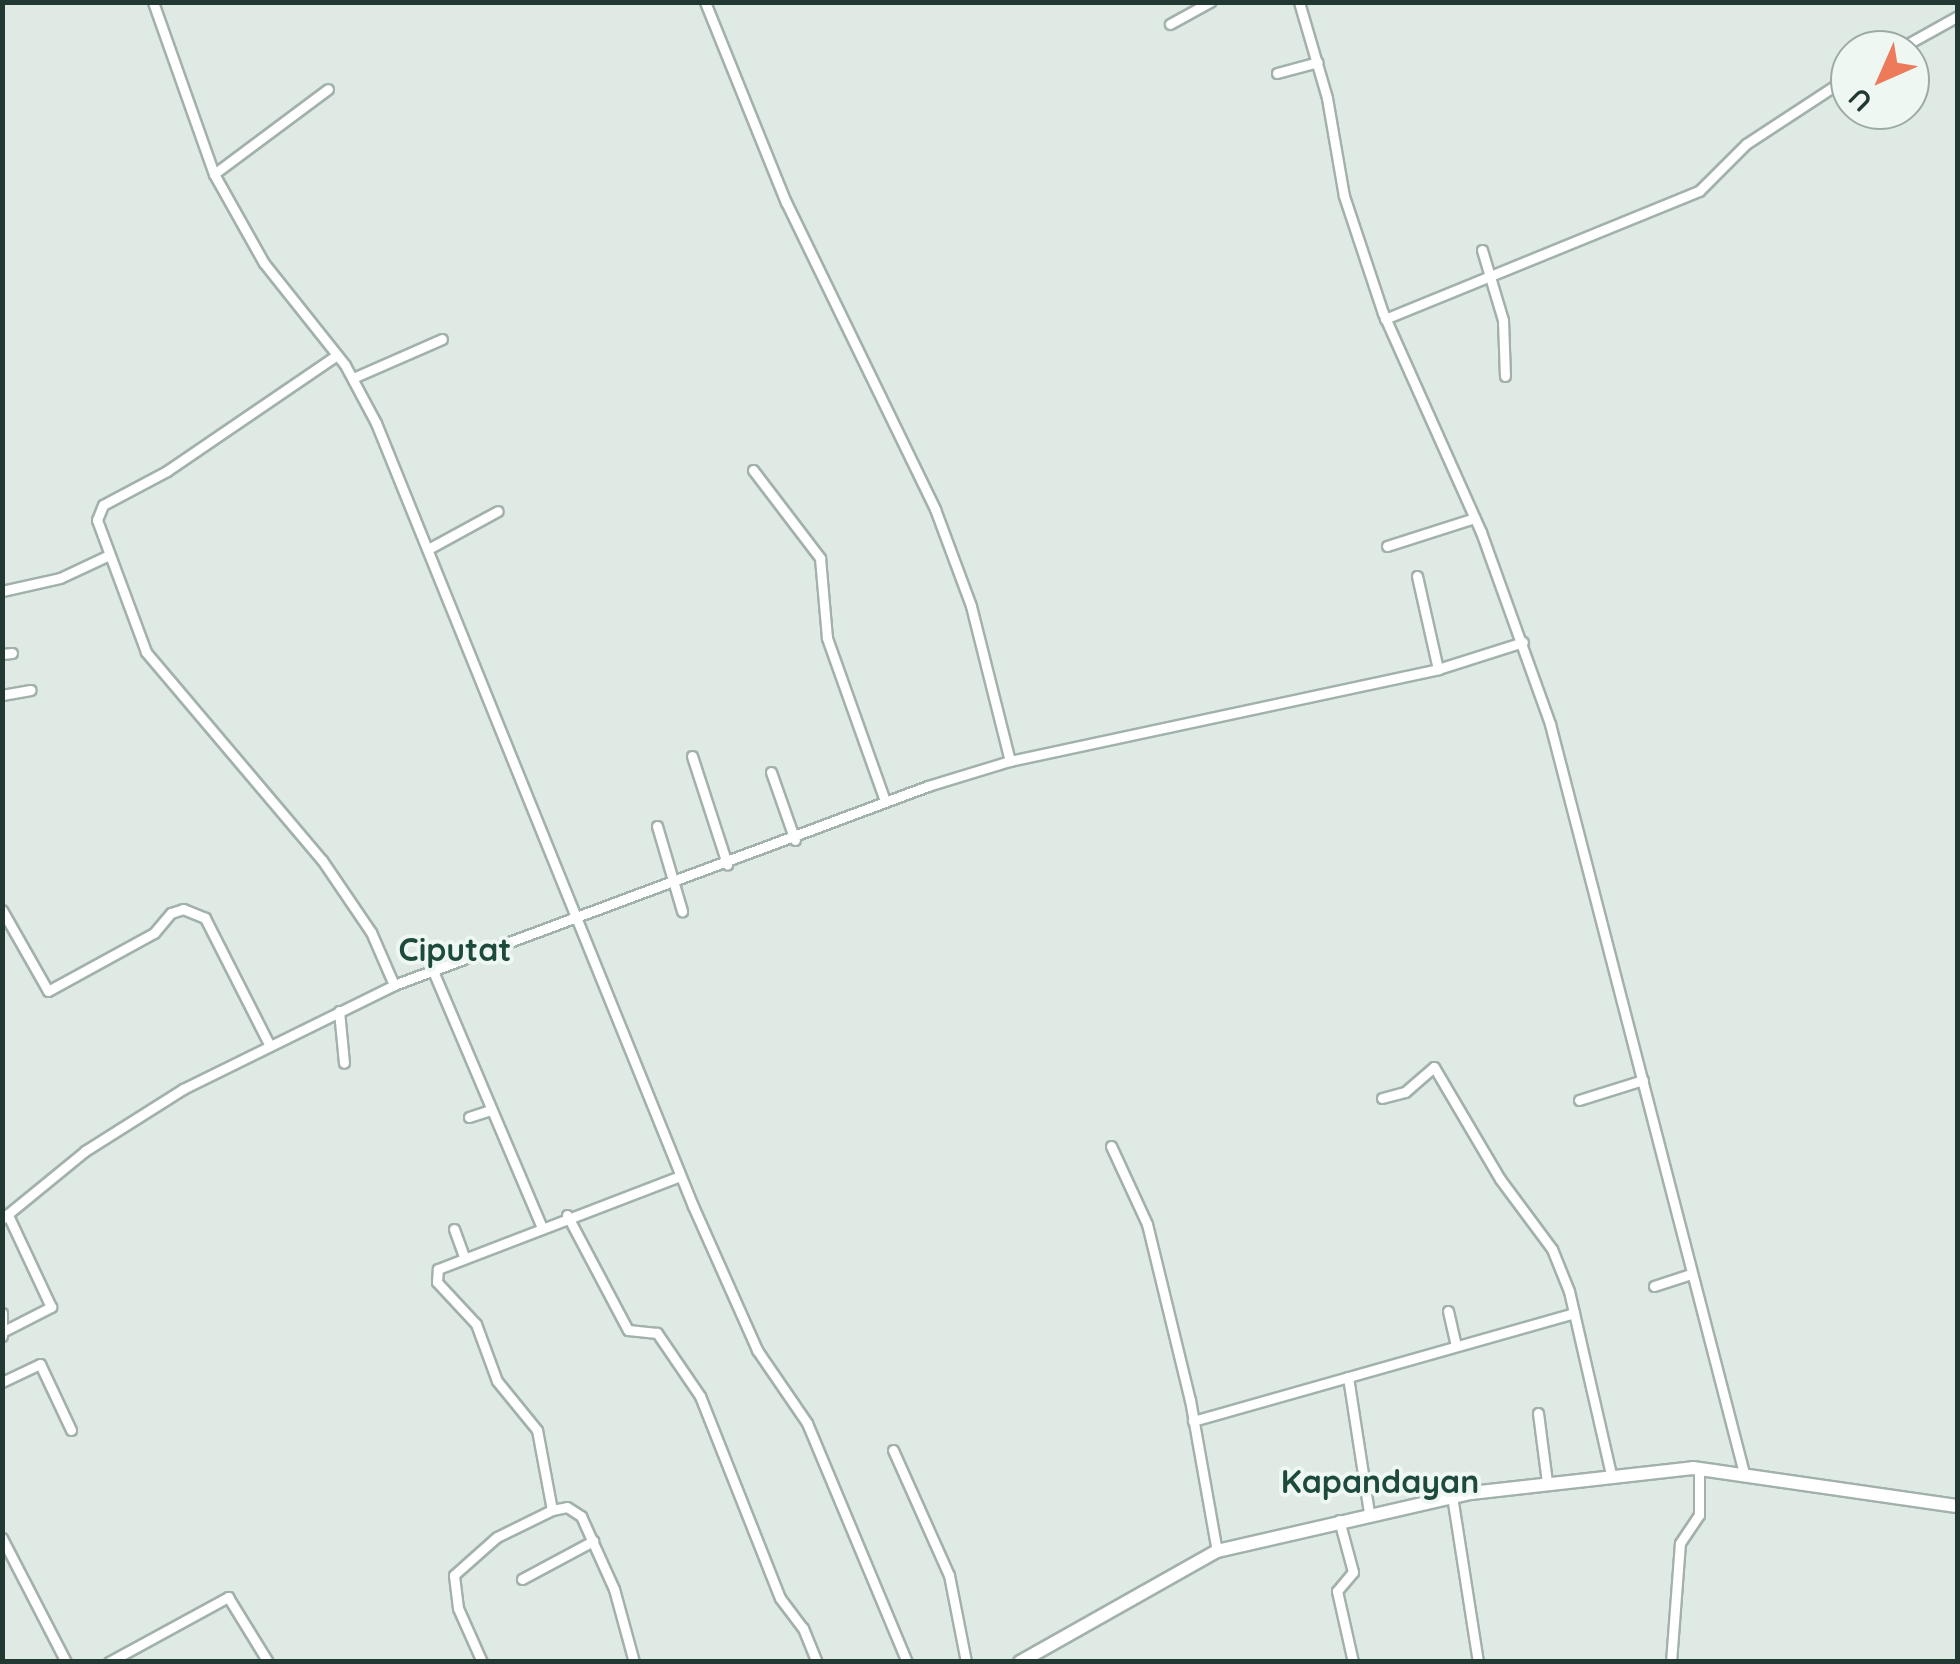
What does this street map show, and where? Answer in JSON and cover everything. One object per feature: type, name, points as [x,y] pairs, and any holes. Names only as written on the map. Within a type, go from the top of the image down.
[{"type":"main road","points":[[1020,1662],[1217,1551],[1452,1496],[1611,1474],[1699,1468],[1940,1507],[1958,1506]]},
{"type":"street","points":[[153,2],[214,174],[264,263],[353,378],[430,548],[572,920],[680,1176],[758,1350],[806,1424],[908,1662]]},
{"type":"street","points":[[705,2],[786,202],[935,508],[971,606],[1010,762]]},
{"type":"street","points":[[1170,24],[1210,2]]},
{"type":"street","points":[[1299,2],[1318,62],[1344,196],[1386,318],[1474,518],[1523,642],[1744,1473]]},
{"type":"street","points":[[1930,31],[1958,16]]},
{"type":"street","points":[[1277,73],[1318,62]]},
{"type":"street","points":[[214,174],[328,88]]},
{"type":"street","points":[[1386,318],[1492,271],[1699,190],[1746,144],[1830,89]]},
{"type":"street","points":[[1482,250],[1492,271],[1506,376]]},
{"type":"street","points":[[353,378],[442,339]]},
{"type":"street","points":[[337,355],[167,471],[102,505],[97,520],[146,652],[322,860],[371,932],[394,985]]},
{"type":"street","points":[[754,470],[789,524],[804,530],[816,548],[826,580],[827,638],[885,801]]},
{"type":"street","points":[[430,548],[498,511]]},
{"type":"street","points":[[1386,546],[1474,518]]},
{"type":"street","points":[[2,591],[60,578],[109,555]]},
{"type":"street","points":[[1417,576],[1438,669]]},
{"type":"street","points":[[2,1312],[4,1333],[52,1307],[5,1217],[85,1151],[258,1049],[394,985],[794,840],[885,801],[1010,762],[1438,669],[1523,642]]},
{"type":"street","points":[[2,695],[31,690]]},
{"type":"street","points":[[692,756],[727,864]]},
{"type":"street","points":[[770,772],[794,840]]},
{"type":"street","points":[[657,826],[682,911]]},
{"type":"street","points":[[2,910],[48,991],[154,933],[171,913],[183,909],[206,918],[269,1044]]},
{"type":"street","points":[[433,971],[541,1225]]},
{"type":"street","points":[[338,1011],[344,1063]]},
{"type":"street","points":[[1382,1098],[1405,1092],[1434,1068],[1500,1179],[1560,1261],[1611,1474]]},
{"type":"street","points":[[1579,1100],[1642,1080]]},
{"type":"street","points":[[469,1117],[491,1110]]},
{"type":"street","points":[[1111,1146],[1147,1224],[1193,1421],[1217,1551]]},
{"type":"street","points":[[552,1510],[537,1430],[497,1381],[465,1305],[437,1282],[438,1270],[541,1225],[680,1176]]},
{"type":"street","points":[[567,1215],[628,1330],[657,1332],[700,1396],[780,1598],[801,1624],[817,1662]]},
{"type":"street","points":[[454,1229],[464,1256]]},
{"type":"street","points":[[1654,1286],[1692,1274]]},
{"type":"street","points":[[1448,1311],[1455,1342]]},
{"type":"street","points":[[1193,1421],[1455,1342],[1574,1313]]},
{"type":"street","points":[[2,1382],[40,1364],[71,1430]]},
{"type":"street","points":[[1348,1377],[1369,1513]]},
{"type":"street","points":[[1538,1412],[1547,1482]]},
{"type":"street","points":[[893,1450],[952,1585],[966,1662]]},
{"type":"street","points":[[1671,1662],[1680,1543],[1699,1515],[1699,1468]]},
{"type":"street","points":[[1452,1496],[1478,1662]]},
{"type":"street","points":[[485,1661],[458,1608],[454,1575],[497,1537],[564,1506],[578,1514],[593,1541],[634,1662]]},
{"type":"street","points":[[1339,1520],[1353,1572],[1337,1591],[1354,1662]]},
{"type":"street","points":[[3,1540],[66,1662]]},
{"type":"street","points":[[522,1579],[593,1541]]},
{"type":"street","points":[[109,1662],[228,1597],[268,1662]]},
{"type":"district","name":"Ciputat","points":[[455,949]]},
{"type":"district","name":"Kapandayan","points":[[1380,1481]]}]
